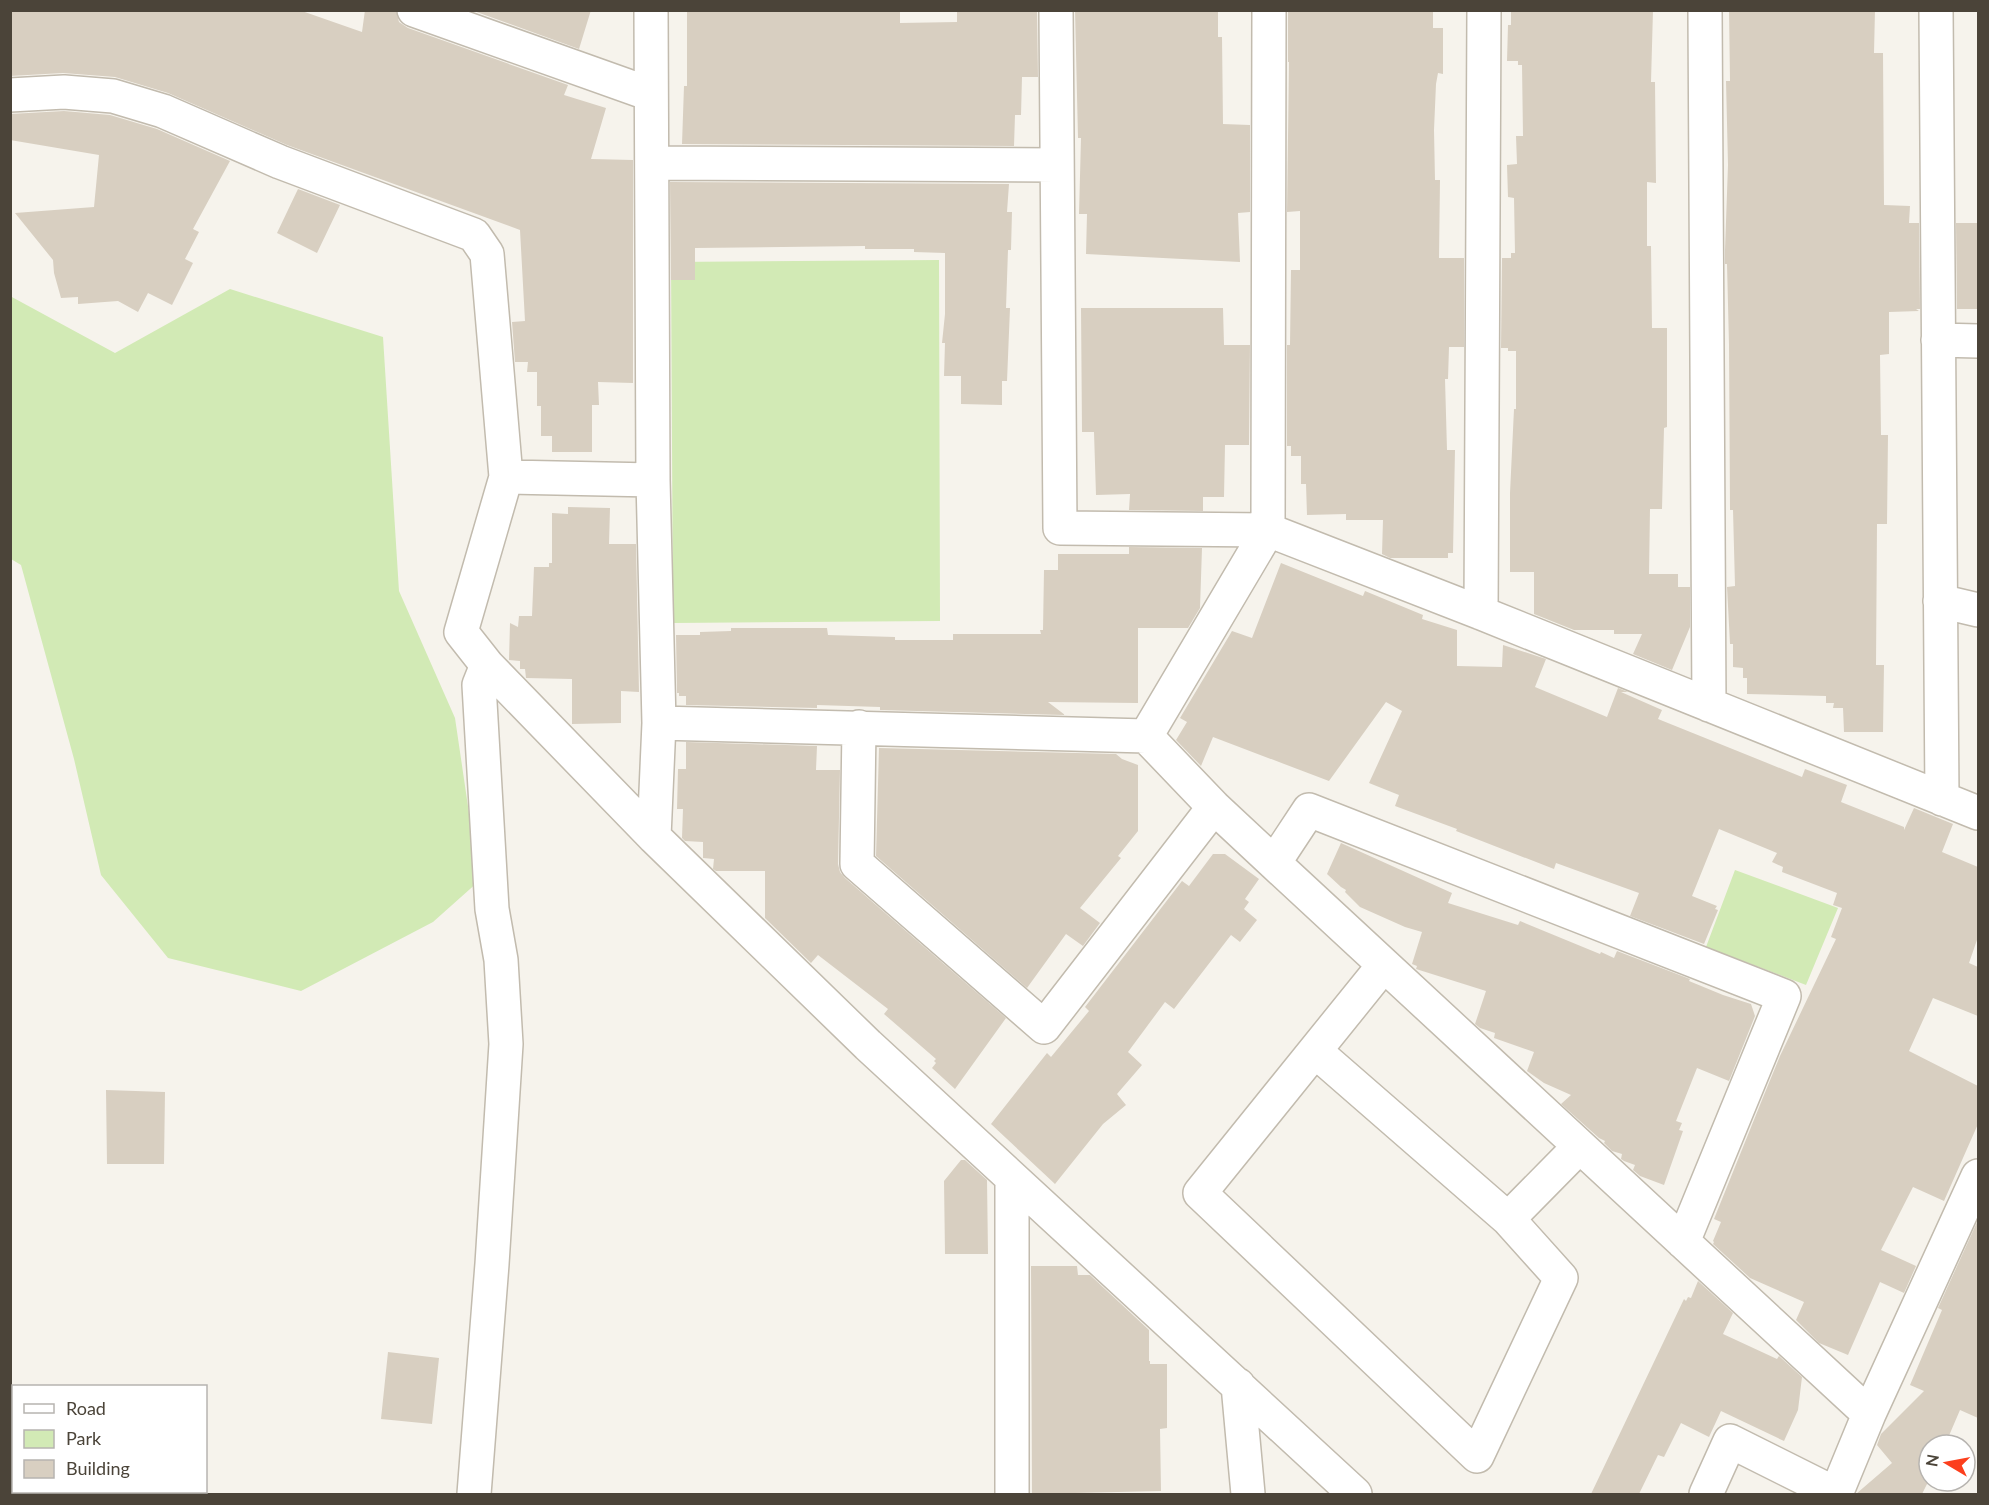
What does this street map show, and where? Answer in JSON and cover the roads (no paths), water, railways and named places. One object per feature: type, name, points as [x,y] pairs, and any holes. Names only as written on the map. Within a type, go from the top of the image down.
[{"type":"street","points":[[414,10],[650,94]]},
{"type":"street","points":[[651,10],[653,480],[659,723],[654,837]]},
{"type":"street","points":[[1056,10],[1060,528],[1268,530],[1978,813]]},
{"type":"street","points":[[1146,736],[1268,530],[1269,10]]},
{"type":"street","points":[[1481,613],[1484,10]]},
{"type":"street","points":[[1705,10],[1709,705]]},
{"type":"street","points":[[1936,10],[1942,799]]},
{"type":"street","points":[[10,95],[64,92],[113,96],[163,111],[280,162],[474,235],[487,254],[507,477],[461,632],[487,665],[654,837],[867,1045],[1355,1494]]},
{"type":"street","points":[[651,163],[1056,165]]},
{"type":"street","points":[[1938,340],[1978,341]]},
{"type":"street","points":[[507,477],[653,480]]},
{"type":"street","points":[[1940,602],[1978,610]]},
{"type":"street","points":[[474,1494],[506,1044],[501,960],[492,909],[479,685],[487,665]]},
{"type":"street","points":[[659,723],[1146,736],[1214,807],[1869,1414]]},
{"type":"street","points":[[859,727],[857,864],[1044,1027],[1214,807]]},
{"type":"street","points":[[1274,863],[1309,810],[1784,996],[1683,1242]]},
{"type":"street","points":[[1315,1051],[1508,1219],[1561,1278],[1477,1456],[1200,1193],[1384,965]]},
{"type":"street","points":[[1508,1219],[1579,1147]]},
{"type":"street","points":[[1706,1494],[1730,1441],[1836,1494],[1869,1414],[1978,1176]]},
{"type":"street","points":[[1012,1178],[1012,1494]]},
{"type":"street","points":[[1238,1385],[1248,1494]]}]
